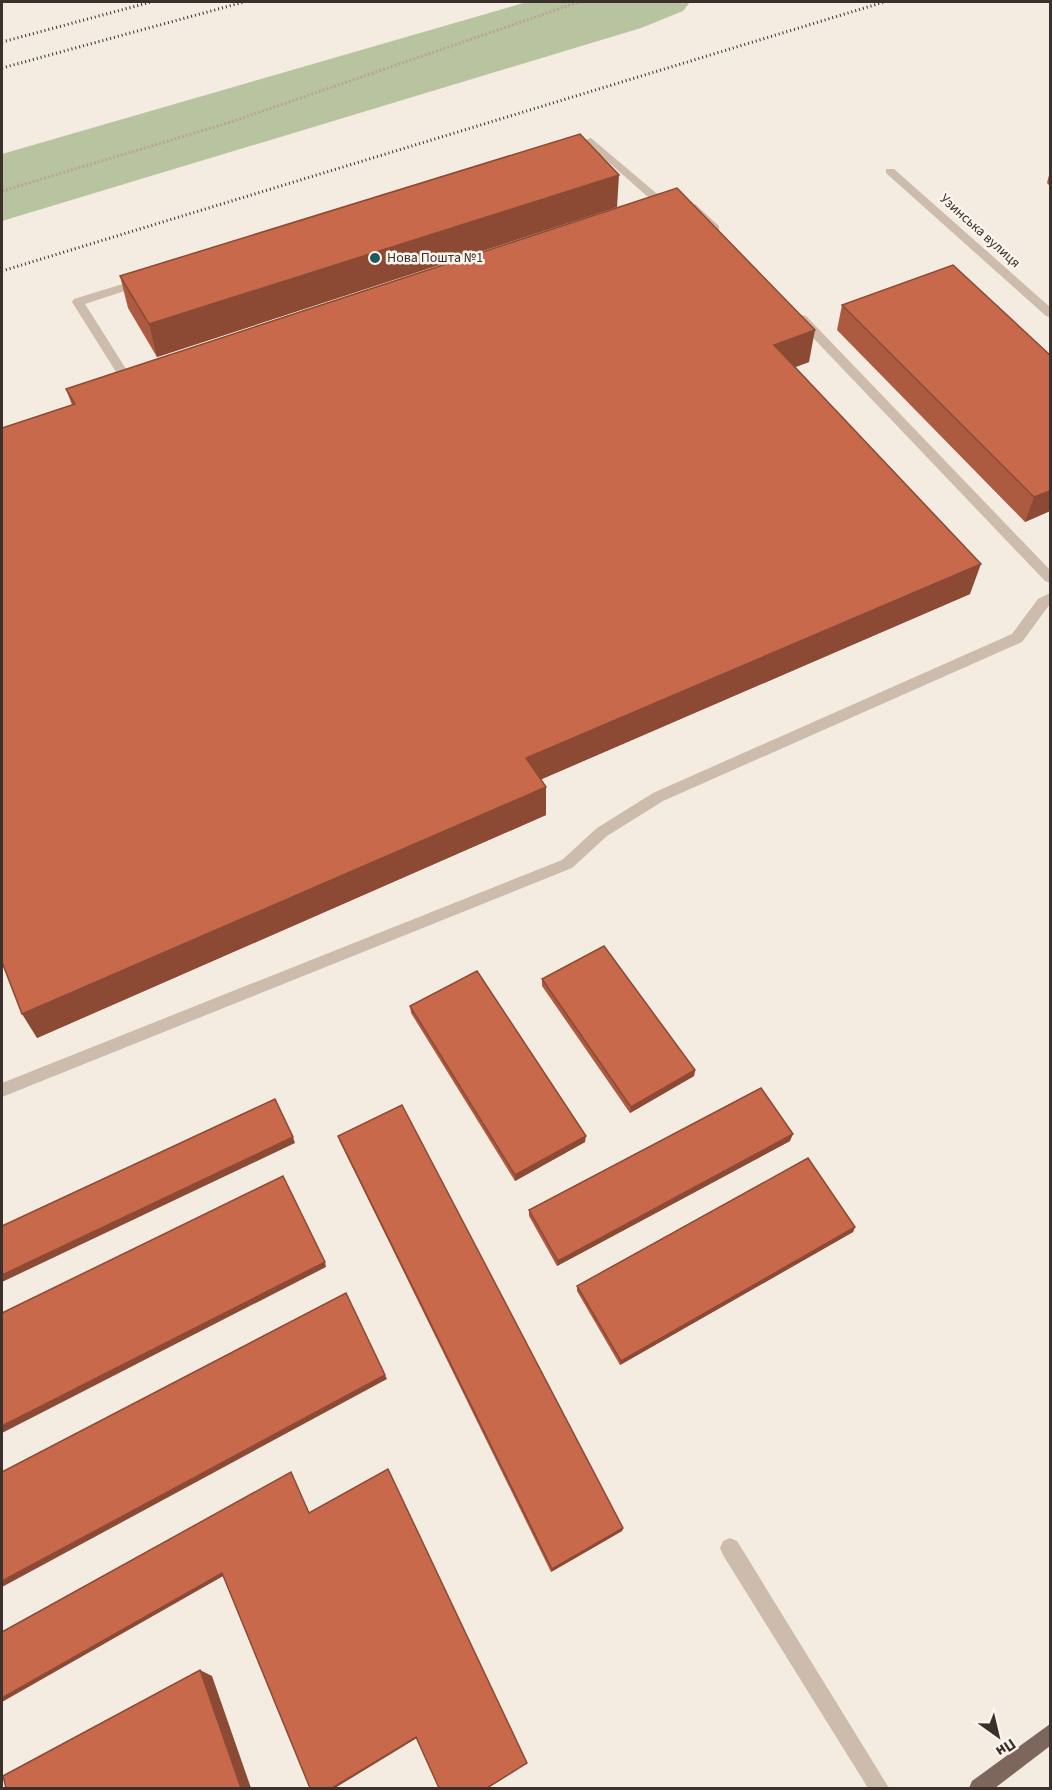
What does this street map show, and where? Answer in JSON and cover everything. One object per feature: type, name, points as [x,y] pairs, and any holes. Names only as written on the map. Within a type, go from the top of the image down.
[{"type":"main road","points":[[979,1788],[1050,1734]]},
{"type":"street","points":[[557,152],[591,141],[652,195],[695,207],[720,233]]},
{"type":"street","name":"Узинська вулиця","points":[[890,171],[1050,313]]},
{"type":"street","points":[[662,218],[695,207]]},
{"type":"street","points":[[135,392],[78,302],[158,277]]},
{"type":"street","points":[[794,311],[1050,578]]},
{"type":"street","points":[[2,1090],[567,864],[602,832],[658,798],[1017,638],[1043,602],[1050,598]]},
{"type":"street","points":[[730,1548],[879,1788]]},
{"type":"path","points":[[2,191],[231,122],[399,66],[579,2]]},
{"type":"green space","points":[[527,2],[690,2],[683,11],[641,28],[2,221],[2,154]]},
{"type":"building","points":[[580,134],[619,175],[149,324],[120,276]]},
{"type":"building","points":[[677,188],[815,330],[774,345],[981,564],[526,758],[546,787],[22,1014],[2,962],[2,428],[75,404],[66,389]]},
{"type":"building","points":[[953,265],[1050,355],[1050,491],[1034,497],[842,305]]},
{"type":"building","points":[[604,946],[695,1070],[631,1107],[542,979]]},
{"type":"building","points":[[477,971],[586,1136],[515,1175],[410,1006]]},
{"type":"building","points":[[761,1088],[793,1134],[558,1261],[529,1210]]},
{"type":"building","points":[[275,1099],[293,1137],[2,1275],[2,1226]]},
{"type":"building","points":[[402,1105],[623,1528],[552,1569],[338,1136]]},
{"type":"building","points":[[808,1158],[855,1227],[621,1361],[577,1286]]},
{"type":"building","points":[[283,1176],[325,1262],[2,1426],[2,1313]]},
{"type":"building","points":[[346,1293],[385,1375],[2,1581],[2,1472]]},
{"type":"building","points":[[388,1469],[527,1763],[487,1788],[439,1788],[416,1737],[332,1788],[310,1788],[222,1573],[2,1698],[2,1632],[291,1472],[309,1513]]},
{"type":"building","points":[[200,1670],[241,1788],[6,1788],[3,1776]]},
{"type":"railway","points":[[2,42],[151,2]]},
{"type":"railway","points":[[2,68],[244,2]]},
{"type":"railway","points":[[2,271],[884,2]]},
{"type":"place","name":"Нова Пошта №1","points":[[375,258]]}]
